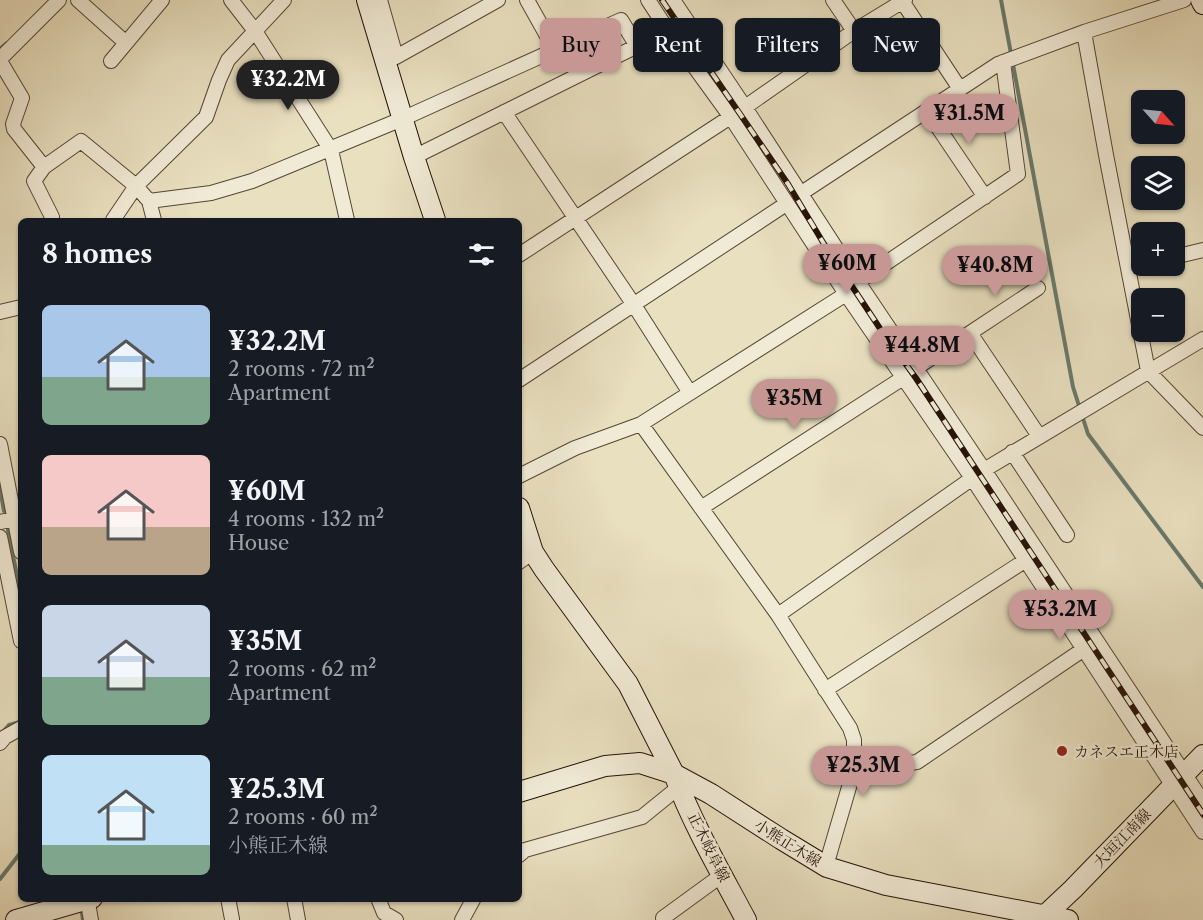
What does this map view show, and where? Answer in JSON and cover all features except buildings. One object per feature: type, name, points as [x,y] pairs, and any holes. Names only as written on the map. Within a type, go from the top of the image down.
[{"type":"main road","points":[[367,0],[434,218]]},
{"type":"main road","points":[[1201,0],[1203,4]]},
{"type":"main road","name":"正木岐阜線","points":[[522,529],[526,557],[544,569],[628,684],[746,920]]},
{"type":"main road","name":"大垣江南線","points":[[1044,918],[1203,755]]},
{"type":"main road","name":"小熊正木線","points":[[522,791],[605,766],[640,763],[711,794],[827,867],[886,885],[1044,918],[1068,920]]},
{"type":"main road","points":[[16,920],[78,906]]},
{"type":"street","points":[[44,167],[14,129],[13,124],[22,98],[0,60],[59,0]]},
{"type":"street","points":[[78,0],[126,43]]},
{"type":"street","points":[[111,61],[162,0]]},
{"type":"street","points":[[231,0],[255,31],[331,150],[347,218]]},
{"type":"street","points":[[114,218],[136,186],[206,117],[228,60],[284,0]]},
{"type":"street","points":[[380,0],[396,57],[498,0]]},
{"type":"street","points":[[527,0],[540,23]]},
{"type":"street","points":[[648,0],[660,18]]},
{"type":"street","points":[[673,0],[984,470],[1179,780],[1203,832]]},
{"type":"street","points":[[833,0],[852,29]]},
{"type":"street","points":[[800,194],[1003,62],[1084,32],[1184,0]]},
{"type":"street","points":[[877,18],[904,1],[960,89]]},
{"type":"street","points":[[621,20],[633,40]]},
{"type":"street","points":[[1084,32],[1106,155],[1131,252]]},
{"type":"street","points":[[522,253],[852,33]]},
{"type":"street","points":[[414,157],[633,48]]},
{"type":"street","points":[[149,201],[211,193],[242,184],[331,150],[540,57]]},
{"type":"street","points":[[858,282],[1018,174],[1003,62]]},
{"type":"street","points":[[698,72],[730,116],[846,294],[972,478],[1084,649],[1179,780],[1203,802]]},
{"type":"street","points":[[927,111],[985,197]]},
{"type":"street","points":[[504,112],[690,393]]},
{"type":"street","points":[[52,218],[34,181],[44,167],[81,141],[136,186],[149,201],[153,218]]},
{"type":"street","points":[[522,378],[780,208]]},
{"type":"street","points":[[1185,254],[1203,250]]},
{"type":"street","points":[[1136,276],[1148,371],[1203,428]]},
{"type":"street","points":[[916,369],[1038,288]]},
{"type":"street","points":[[522,474],[575,448],[641,424],[846,294]]},
{"type":"street","points":[[0,312],[18,308]]},
{"type":"street","points":[[970,333],[1039,436]]},
{"type":"street","points":[[778,615],[984,470],[1203,339]]},
{"type":"street","points":[[701,508],[903,378]]},
{"type":"street","points":[[641,424],[778,615],[850,728],[854,740],[854,770],[827,867]]},
{"type":"street","points":[[0,444],[18,518],[0,522]]},
{"type":"street","points":[[1012,452],[1067,535]]},
{"type":"street","points":[[0,537],[3,568],[18,629]]},
{"type":"street","points":[[825,690],[1026,560]]},
{"type":"street","points":[[854,770],[917,762],[1084,649]]},
{"type":"street","points":[[0,743],[5,737],[18,730]]},
{"type":"street","points":[[522,852],[642,817],[676,780]]},
{"type":"street","points":[[663,918],[722,875]]},
{"type":"street","points":[[229,902],[232,920]]},
{"type":"street","points":[[295,902],[298,920]]},
{"type":"street","points":[[380,902],[384,913],[396,920]]},
{"type":"street","points":[[462,920],[472,902]]},
{"type":"street","points":[[78,906],[91,920]]},
{"type":"waterway","points":[[1001,0],[1073,387],[1088,434],[1203,587]]},
{"type":"waterway","points":[[0,49],[7,43]]},
{"type":"waterway","points":[[0,488],[4,511]]},
{"type":"waterway","points":[[8,530],[18,582]]},
{"type":"waterway","points":[[2,733],[9,725],[18,723]]},
{"type":"waterway","points":[[0,879],[18,856]]},
{"type":"waterway","points":[[82,913],[83,920]]},
{"type":"railway","points":[[662,0],[788,184],[824,244],[916,378],[1203,814]]},
{"type":"place","name":"カネスエ正木店","points":[[1062,751]]}]
